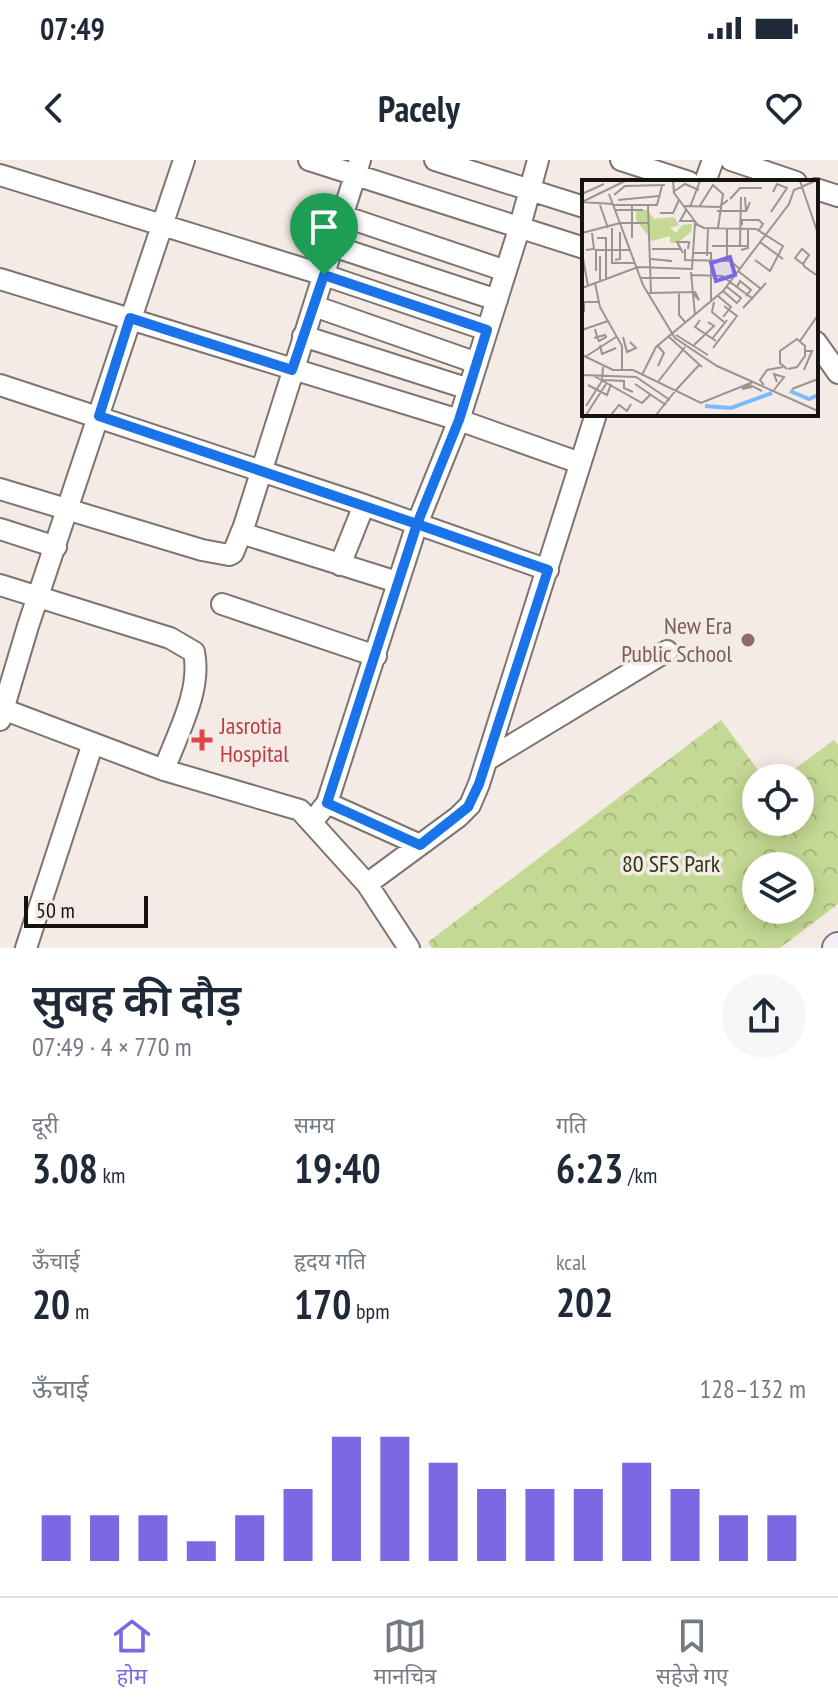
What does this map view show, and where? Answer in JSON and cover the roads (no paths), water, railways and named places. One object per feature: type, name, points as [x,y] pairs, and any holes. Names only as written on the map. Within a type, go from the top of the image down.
[{"type":"street","points":[[184,160],[1,713],[164,770],[300,810],[367,884],[409,948]]},
{"type":"street","points":[[309,160],[357,168],[582,247]]},
{"type":"street","points":[[435,160],[582,206]]},
{"type":"street","points":[[312,822],[327,803],[397,582],[459,420],[538,160]]},
{"type":"street","points":[[621,160],[683,180]]},
{"type":"street","points":[[706,180],[713,160]]},
{"type":"street","points":[[731,160],[790,180]]},
{"type":"street","points":[[0,489],[202,550],[233,553],[357,168]]},
{"type":"street","points":[[2,174],[324,275],[487,330]]},
{"type":"street","points":[[818,190],[838,196]]},
{"type":"street","points":[[343,216],[506,271]]},
{"type":"street","points":[[333,246],[497,300]]},
{"type":"street","points":[[0,279],[459,420],[580,463]]},
{"type":"street","points":[[314,306],[477,363]]},
{"type":"street","points":[[303,336],[469,389]]},
{"type":"street","points":[[818,345],[838,373]]},
{"type":"street","points":[[0,385],[364,505],[548,570]]},
{"type":"street","points":[[367,884],[468,807],[487,760],[595,416]]},
{"type":"street","points":[[340,565],[364,505]]},
{"type":"street","points":[[0,529],[56,547]]},
{"type":"street","points":[[241,533],[397,582]]},
{"type":"street","points":[[0,585],[170,638],[194,652],[194,686],[164,770]]},
{"type":"street","points":[[222,604],[376,656]]},
{"type":"street","points":[[487,760],[667,651]]},
{"type":"street","points":[[26,948],[93,743]]},
{"type":"street","points":[[327,803],[420,845]]},
{"type":"place","name":"New Era Public School","points":[[748,640]]},
{"type":"place","name":"Jasrotia Hospital","points":[[202,740]]},
{"type":"park label","name":"80 SFS Park","points":[[671,864]]}]
